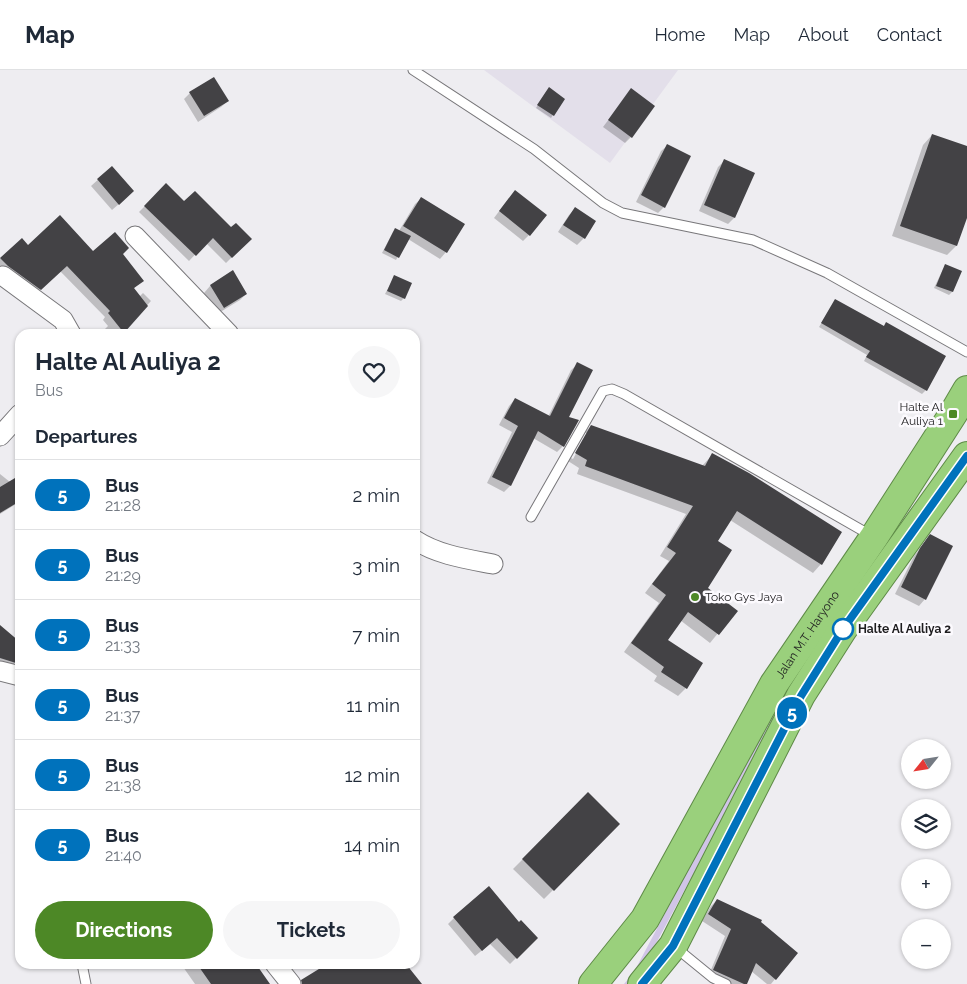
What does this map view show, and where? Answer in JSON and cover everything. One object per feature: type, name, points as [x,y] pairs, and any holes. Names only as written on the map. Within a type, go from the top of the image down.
[{"type":"highway","name":"Jalan M.T. Haryono","points":[[593,984],[644,918],[774,684],[874,537],[954,414],[967,390]]},
{"type":"highway","points":[[642,984],[673,946],[801,696],[843,629],[967,456]]},
{"type":"highway","points":[[774,684],[801,696]]},
{"type":"street","points":[[135,236],[209,326]]},
{"type":"street","points":[[3,276],[63,320],[68,329]]},
{"type":"street","points":[[0,436],[15,420]]},
{"type":"street","points":[[420,543],[426,547],[461,558],[493,564]]},
{"type":"street","points":[[0,671],[15,675]]},
{"type":"street","points":[[279,969],[291,984]]},
{"type":"lane","points":[[413,70],[534,149],[603,203],[622,213],[753,240],[827,273],[967,352]]},
{"type":"lane","points":[[531,517],[603,391],[612,389],[633,399],[874,537]]},
{"type":"lane","points":[[673,946],[714,978],[726,984]]},
{"type":"lane","points":[[83,969],[86,984]]},
{"type":"shaded area","points":[[484,70],[678,70],[610,163]]},
{"type":"shaded area","points":[[770,715],[777,718],[638,977],[632,984],[624,984],[634,972]]},
{"type":"building","points":[[214,77],[229,101],[204,116],[189,92]]},
{"type":"building","points":[[549,87],[565,99],[554,116],[537,105]]},
{"type":"building","points":[[631,88],[655,106],[632,138],[608,120]]},
{"type":"building","points":[[932,134],[967,146],[967,218],[957,246],[900,226]]},
{"type":"building","points":[[667,144],[691,156],[665,208],[641,195]]},
{"type":"building","points":[[724,159],[755,173],[735,218],[704,205]]},
{"type":"building","points":[[112,166],[134,191],[119,205],[97,179]]},
{"type":"building","points":[[166,183],[184,201],[195,191],[231,227],[236,223],[252,239],[232,258],[213,238],[196,256],[144,206]]},
{"type":"building","points":[[515,190],[547,215],[530,236],[499,211]]},
{"type":"building","points":[[421,197],[465,224],[447,253],[403,226]]},
{"type":"building","points":[[575,207],[596,221],[585,239],[563,225]]},
{"type":"building","points":[[60,215],[93,251],[115,232],[129,248],[123,254],[144,281],[134,288],[148,306],[128,329],[121,329],[108,313],[110,311],[67,266],[41,290],[0,258],[22,238],[28,245]]},
{"type":"building","points":[[395,228],[411,236],[399,258],[384,250]]},
{"type":"building","points":[[945,264],[962,271],[953,292],[936,286]]},
{"type":"building","points":[[233,270],[247,294],[224,308],[210,285]]},
{"type":"building","points":[[394,275],[412,283],[405,299],[387,291]]},
{"type":"building","points":[[835,299],[884,326],[886,322],[946,356],[927,391],[866,357],[870,351],[821,323]]},
{"type":"building","points":[[577,362],[593,370],[569,417],[579,420],[564,447],[538,431],[511,486],[492,477],[518,426],[504,418],[515,398],[550,416]]},
{"type":"building","points":[[591,425],[705,466],[712,453],[749,473],[842,532],[822,565],[737,511],[718,541],[732,550],[708,588],[738,611],[719,635],[688,612],[668,640],[703,663],[687,689],[661,672],[664,667],[631,643],[666,595],[652,584],[676,553],[667,547],[693,506],[585,466],[587,460],[575,453]]},
{"type":"building","points":[[15,478],[15,504],[0,513],[0,487]]},
{"type":"building","points":[[930,534],[953,546],[926,600],[901,587],[920,548]]},
{"type":"building","points":[[0,625],[15,638],[15,663],[0,658]]},
{"type":"building","points":[[588,792],[620,824],[554,891],[522,859]]},
{"type":"building","points":[[489,886],[519,922],[521,920],[538,938],[517,959],[497,938],[482,951],[453,917]]},
{"type":"building","points":[[717,899],[762,920],[761,922],[798,953],[776,980],[756,963],[747,984],[713,970],[731,929],[708,914]]},
{"type":"building","points":[[200,969],[260,969],[270,984],[211,984]]},
{"type":"building","points":[[319,969],[410,969],[422,984],[302,984],[301,980]]},
{"type":"bus line","name":"5","points":[[642,984],[673,946],[801,696],[843,629],[967,456]]},
{"type":"place","name":"Halte Al Auliya 1","points":[[953,414]]},
{"type":"place","name":"Toko Gys Jaya","points":[[695,597]]},
{"type":"place","name":"Halte Al Auliya 2","points":[[843,629]]}]
